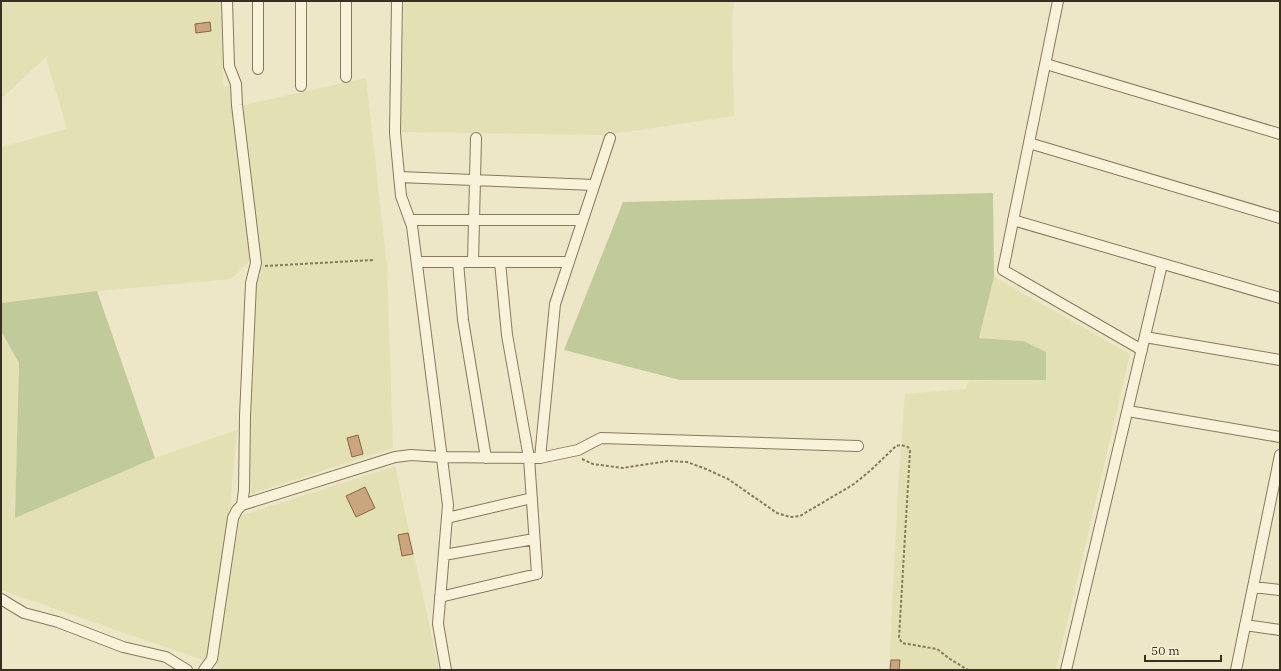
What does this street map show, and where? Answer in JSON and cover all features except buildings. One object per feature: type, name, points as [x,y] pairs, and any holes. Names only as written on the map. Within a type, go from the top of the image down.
[{"type":"street","points":[[227,1],[229,66],[236,84],[237,105],[256,263],[251,283],[245,416],[244,490],[242,505]]},
{"type":"street","points":[[258,1],[258,69]]},
{"type":"street","points":[[301,1],[301,86]]},
{"type":"street","points":[[346,1],[346,77]]},
{"type":"street","points":[[397,1],[395,133],[399,177],[401,196],[412,226],[448,505],[438,624],[446,670]]},
{"type":"street","points":[[1058,1],[1003,270],[1142,350]]},
{"type":"street","points":[[1046,64],[1280,134]]},
{"type":"street","points":[[473,262],[476,138]]},
{"type":"street","points":[[540,458],[555,304],[610,138]]},
{"type":"street","points":[[1029,143],[1280,218]]},
{"type":"street","points":[[399,177],[594,185]]},
{"type":"street","points":[[410,220],[583,220]]},
{"type":"street","points":[[1013,220],[1280,298]]},
{"type":"street","points":[[417,262],[569,262]]},
{"type":"street","points":[[458,262],[463,320],[486,458]]},
{"type":"street","points":[[440,597],[537,574],[529,458],[507,335],[500,262]]},
{"type":"street","points":[[1066,670],[1162,264]]},
{"type":"street","points":[[1145,337],[1280,360]]},
{"type":"street","points":[[1128,411],[1280,437]]},
{"type":"street","points":[[204,670],[212,659],[233,518],[237,510],[242,505],[395,457],[411,455],[442,457],[540,458],[578,450],[601,438],[858,446]]},
{"type":"street","points":[[1236,670],[1280,455]]},
{"type":"street","points":[[447,518],[532,498]]},
{"type":"street","points":[[444,555],[534,539]]},
{"type":"street","points":[[1253,587],[1280,590]]},
{"type":"street","points":[[1,599],[24,613],[58,622],[123,647],[166,657],[188,670]]},
{"type":"street","points":[[1245,625],[1280,630]]},
{"type":"path","points":[[255,269],[260,266],[373,260]]},
{"type":"path","points":[[565,453],[594,464],[623,468],[668,461],[687,462],[728,479],[777,513],[790,517],[800,516],[854,484],[896,446],[901,445],[908,447],[910,451],[899,638],[902,642],[938,649],[950,659],[968,670]]},
{"type":"shaded area","points":[[2,1],[221,1],[223,87],[232,84],[253,258],[231,279],[97,291],[1,303],[1,147],[67,129],[46,57],[3,97],[1,95]]},
{"type":"shaded area","points":[[404,1],[734,1],[732,21],[734,116],[604,135],[400,132]]},
{"type":"shaded area","points":[[366,78],[387,266],[393,448],[251,494],[250,408],[257,278],[261,277],[239,106]]},
{"type":"shaded area","points":[[994,277],[1130,354],[1056,670],[889,670],[899,473],[905,394],[966,389],[969,381],[1046,380],[1022,341],[979,338]]},
{"type":"shaded area","points":[[1,331],[19,363],[15,518],[155,458],[237,430],[229,518],[206,661],[1,590]]},
{"type":"shaded area","points":[[395,466],[439,670],[216,670],[240,516]]},
{"type":"green space","points":[[993,193],[994,277],[979,338],[1023,341],[1046,352],[1046,380],[680,380],[564,350],[623,202]]},
{"type":"green space","points":[[97,291],[155,458],[15,518],[19,363],[1,331],[1,303]]}]
